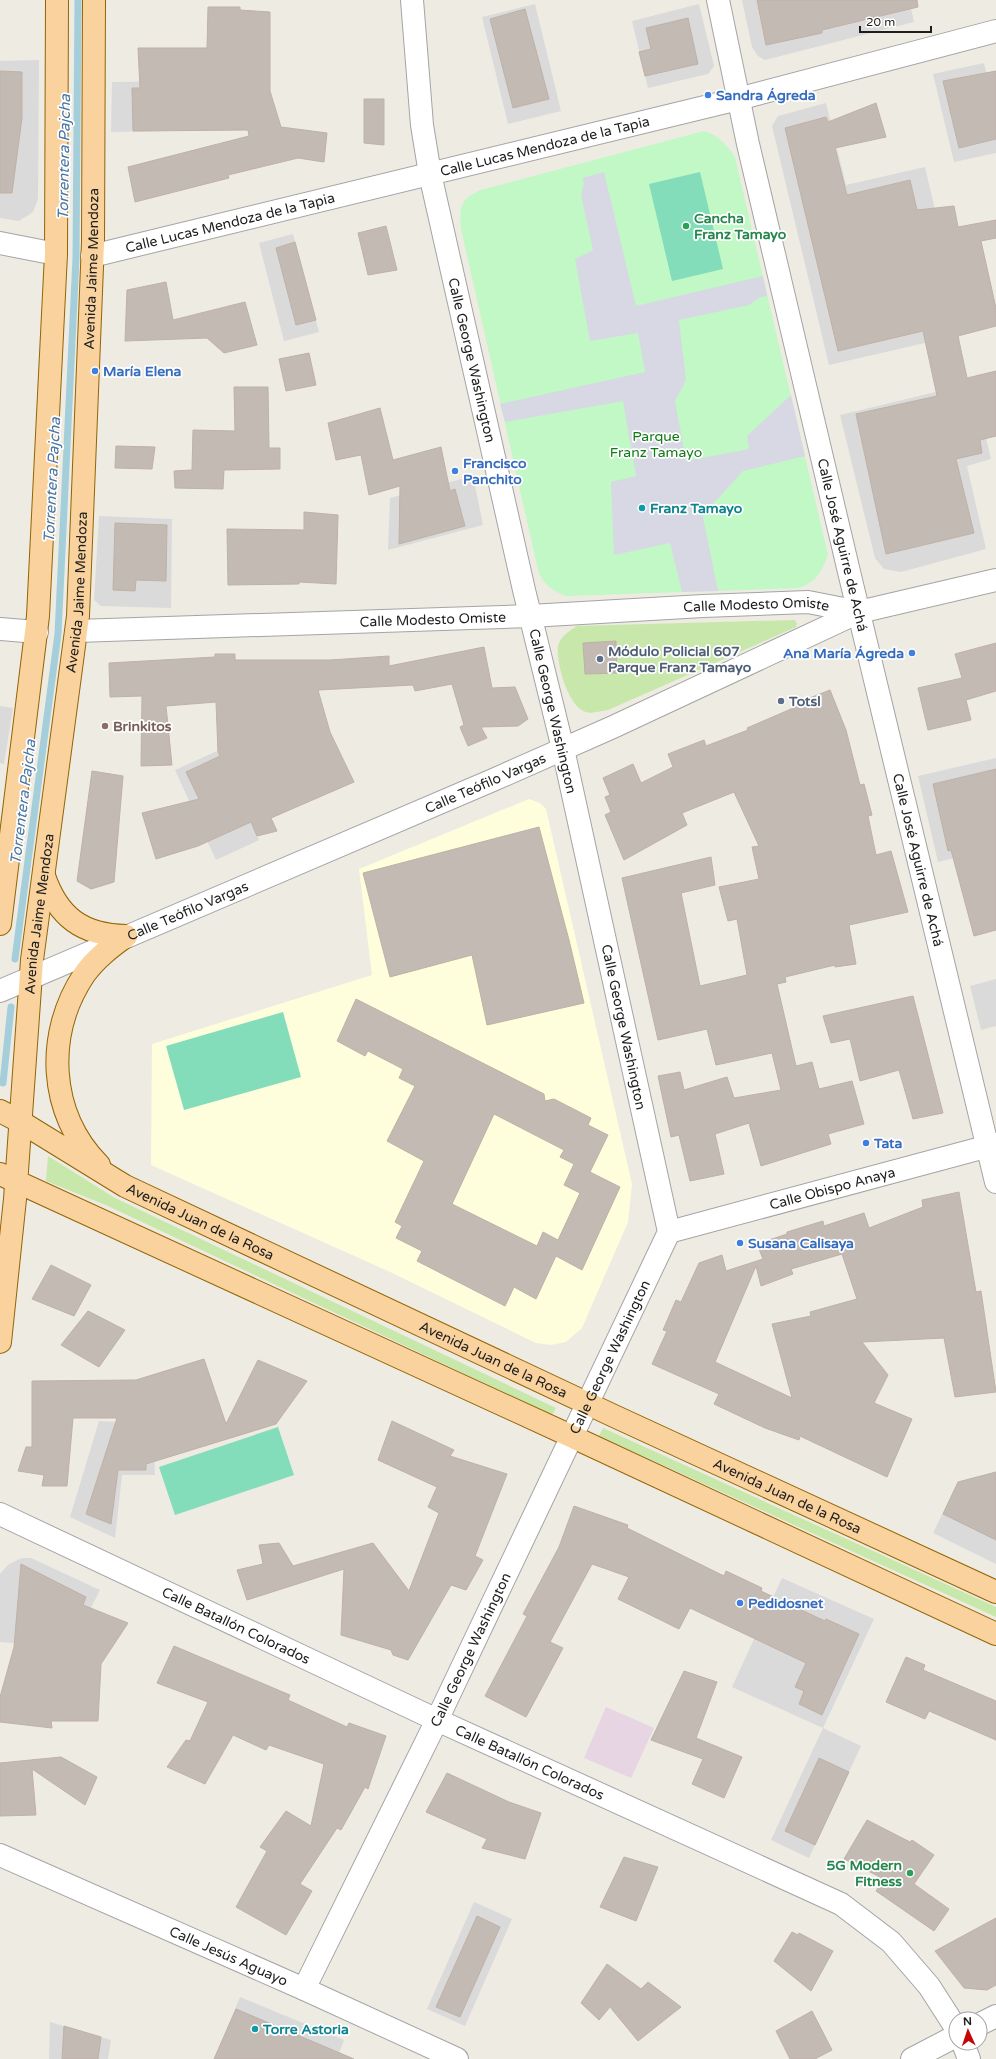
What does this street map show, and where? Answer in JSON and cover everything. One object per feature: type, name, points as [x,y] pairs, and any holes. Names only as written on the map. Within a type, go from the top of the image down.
[{"type":"main road","points":[[0,924],[37,632],[56,254],[58,0]]},
{"type":"main road","name":"Avenida Jaime Mendoza","points":[[0,1342],[8,1178],[21,1122],[32,960],[77,631],[92,256],[94,0]]},
{"type":"main road","points":[[44,876],[50,894],[60,909],[73,922],[90,930],[107,935],[126,936]]},
{"type":"main road","points":[[125,1186],[98,1164],[77,1136],[63,1104],[57,1077],[57,1050],[62,1023],[71,998],[85,974],[104,953],[126,936]]},
{"type":"main road","name":"Avenida Juan de la Rosa","points":[[0,1111],[21,1122],[125,1186],[996,1592]]},
{"type":"main road","points":[[8,1178],[573,1437],[996,1634]]},
{"type":"street","name":"Calle George Washington","points":[[304,1989],[437,1720],[573,1437],[668,1232],[563,749],[530,616],[430,174],[422,125],[412,0]]},
{"type":"street","name":"Calle José Aguirre de Achá","points":[[718,0],[738,99],[859,612],[992,1145],[996,1182]]},
{"type":"street","name":"Calle Lucas Mendoza de la Tapia","points":[[92,256],[738,99],[996,31]]},
{"type":"street","points":[[0,243],[56,254]]},
{"type":"street","name":"Calle Teófilo Vargas","points":[[0,991],[563,749],[859,612],[996,580]]},
{"type":"street","name":"Calle Modesto Omiste","points":[[77,631],[530,616],[703,606],[808,602],[859,612]]},
{"type":"street","points":[[0,629],[37,632]]},
{"type":"street","name":"Calle Obispo Anaya","points":[[668,1232],[992,1145]]},
{"type":"street","name":"Calle Batallón Colorados","points":[[0,1514],[437,1720],[841,1904],[891,1942],[929,1986],[948,2016]]},
{"type":"street","name":"Calle Jesús Aguayo","points":[[0,1855],[304,1989],[456,2059]]},
{"type":"street","points":[[912,2059],[948,2040]]},
{"type":"shaded area","points":[[742,0],[909,0],[914,22],[765,60],[758,56],[752,47]]},
{"type":"shaded area","points":[[535,4],[561,111],[508,124],[482,17]]},
{"type":"shaded area","points":[[699,4],[714,66],[708,74],[648,88],[632,21]]},
{"type":"shaded area","points":[[39,60],[38,199],[33,212],[19,221],[0,218],[0,61]]},
{"type":"shaded area","points":[[984,63],[996,114],[996,153],[954,162],[933,74]]},
{"type":"shaded area","points":[[247,80],[236,130],[111,132],[112,82]]},
{"type":"shaded area","points":[[826,103],[846,185],[925,167],[964,334],[829,365],[772,126],[778,116]]},
{"type":"shaded area","points":[[604,172],[636,306],[763,276],[767,296],[759,298],[749,305],[679,320],[686,380],[675,401],[686,461],[749,449],[747,436],[791,395],[805,456],[743,471],[713,504],[701,507],[718,591],[682,592],[670,543],[614,555],[611,482],[636,476],[623,401],[505,422],[500,404],[645,372],[638,333],[590,341],[575,259],[593,250],[581,195],[584,183],[582,178]]},
{"type":"shaded area","points":[[293,234],[319,332],[284,341],[259,243]]},
{"type":"shaded area","points":[[973,383],[991,459],[967,466],[986,549],[901,572],[884,569],[875,558],[840,415]]},
{"type":"shaded area","points":[[473,476],[483,525],[388,550],[390,498]]},
{"type":"shaded area","points":[[99,516],[172,519],[171,608],[101,606],[94,600]]},
{"type":"shaded area","points":[[0,706],[13,708],[4,764],[0,763]]},
{"type":"shaded area","points":[[217,751],[259,840],[216,860],[175,770]]},
{"type":"shaded area","points":[[996,758],[996,848],[938,862],[918,776]]},
{"type":"shaded area","points":[[529,799],[540,803],[546,809],[632,1184],[628,1222],[582,1328],[566,1342],[551,1345],[536,1343],[388,1271],[151,1165],[152,1044],[372,975],[359,869]]},
{"type":"shaded area","points":[[996,979],[996,1026],[981,1030],[970,986]]},
{"type":"shaded area","points":[[99,1421],[153,1424],[155,1475],[122,1475],[115,1538],[70,1517]]},
{"type":"shaded area","points":[[996,1472],[996,1564],[933,1533],[958,1482]]},
{"type":"shaded area","points":[[22,1558],[31,1558],[100,1590],[71,1647],[0,1642],[0,1574],[9,1564]]},
{"type":"shaded area","points":[[782,1578],[874,1619],[823,1728],[732,1687]]},
{"type":"shaded area","points":[[606,1707],[654,1728],[631,1778],[584,1758]]},
{"type":"shaded area","points":[[823,1728],[861,1746],[809,1858],[771,1840]]},
{"type":"shaded area","points":[[474,1902],[512,1919],[465,2026],[427,2009]]},
{"type":"shaded area","name":"Torre Astoria","points":[[240,1997],[344,2040],[337,2059],[214,2059]]},
{"type":"shaded area","points":[[50,2022],[111,2040],[108,2059],[49,2059]]},
{"type":"green space","name":"Parque Franz Tamayo","points":[[704,131],[714,135],[722,141],[735,157],[828,555],[818,575],[810,583],[799,588],[566,596],[550,588],[539,574],[461,229],[460,215],[462,205],[465,200],[481,190]]},
{"type":"green space","name":"Cancha Franz Tamayo","points":[[700,172],[723,269],[672,281],[649,184]]},
{"type":"green space","points":[[795,620],[797,624],[796,627],[608,710],[600,712],[586,712],[574,702],[564,684],[561,673],[558,654],[559,643],[565,634],[577,626]]},
{"type":"green space","points":[[283,1012],[301,1077],[184,1110],[166,1046]]},
{"type":"green space","points":[[48,1156],[115,1198],[556,1408],[552,1415],[108,1206],[46,1181]]},
{"type":"green space","points":[[278,1427],[294,1475],[175,1515],[159,1467]]},
{"type":"green space","points":[[603,1428],[996,1607],[996,1617],[599,1436]]},
{"type":"building","points":[[757,0],[917,0],[918,7],[822,30],[822,33],[766,45]]},
{"type":"building","points":[[208,7],[240,7],[240,10],[270,12],[270,91],[281,127],[327,133],[324,162],[298,158],[228,175],[229,178],[135,202],[128,167],[249,136],[248,130],[133,131],[132,88],[140,88],[138,48],[207,48]]},
{"type":"building","points":[[525,9],[549,99],[513,108],[490,19]]},
{"type":"building","points":[[688,18],[698,64],[645,76],[639,52],[651,49],[646,28]]},
{"type":"building","points":[[0,71],[22,72],[22,118],[12,193],[0,193]]},
{"type":"building","points":[[996,71],[996,139],[959,148],[943,81]]},
{"type":"building","points":[[364,99],[384,99],[384,145],[364,143]]},
{"type":"building","points":[[876,103],[886,137],[835,148],[847,195],[910,180],[917,210],[954,206],[958,227],[996,220],[996,238],[981,241],[996,308],[996,326],[958,336],[967,378],[996,371],[996,436],[980,440],[982,453],[956,459],[974,533],[886,554],[856,414],[937,396],[923,331],[838,351],[785,128],[826,117],[828,122]]},
{"type":"building","points":[[386,226],[397,270],[368,275],[358,233]]},
{"type":"building","points":[[295,242],[316,320],[296,325],[276,248]]},
{"type":"building","points":[[166,282],[173,320],[245,302],[257,345],[224,353],[207,338],[125,341],[127,290]]},
{"type":"building","points":[[309,353],[316,385],[286,391],[279,359]]},
{"type":"building","points":[[234,387],[268,387],[269,448],[280,448],[280,469],[224,470],[223,489],[175,488],[174,471],[192,470],[193,430],[235,431]]},
{"type":"building","points":[[380,408],[393,460],[441,447],[450,491],[455,489],[465,526],[399,544],[400,486],[369,495],[361,455],[336,460],[328,423]]},
{"type":"building","points":[[116,446],[155,447],[152,469],[115,468]]},
{"type":"building","points":[[304,512],[338,515],[336,584],[299,582],[299,584],[228,585],[227,529],[304,530]]},
{"type":"building","points":[[115,523],[167,525],[166,581],[136,580],[135,591],[113,590]]},
{"type":"building","points":[[616,641],[617,673],[585,674],[583,643]]},
{"type":"building","points":[[996,643],[996,691],[966,700],[971,720],[928,730],[918,688],[962,678],[955,654]]},
{"type":"building","points":[[484,647],[492,688],[515,687],[528,719],[518,726],[481,727],[487,738],[468,746],[460,727],[464,725],[452,684],[415,691],[413,685],[318,690],[330,732],[354,782],[271,818],[277,831],[257,836],[251,822],[198,846],[156,859],[142,813],[199,799],[186,772],[220,756],[218,752],[216,702],[166,706],[172,765],[141,766],[142,696],[110,697],[109,663],[215,657],[215,654],[235,654],[235,660],[330,660],[389,656],[389,666]]},
{"type":"building","points":[[830,690],[846,730],[860,785],[864,784],[872,815],[868,816],[876,855],[891,851],[908,912],[849,925],[856,964],[835,967],[835,965],[785,977],[786,982],[777,984],[796,1066],[812,1062],[819,1089],[852,1081],[864,1124],[828,1134],[831,1144],[761,1166],[749,1123],[715,1134],[724,1174],[690,1181],[679,1135],[671,1137],[658,1076],[680,1072],[684,1090],[727,1077],[734,1098],[781,1090],[772,1053],[716,1065],[707,1029],[658,1040],[622,878],[711,857],[715,885],[681,893],[700,986],[747,975],[737,919],[728,921],[719,887],[759,879],[752,847],[759,846],[734,792],[682,813],[687,825],[624,860],[605,815],[611,812],[605,797],[610,795],[603,778],[633,764],[641,783],[673,767],[668,754],[704,740],[706,746],[748,730],[747,728],[798,706],[797,703]]},
{"type":"building","points":[[996,769],[996,930],[974,936],[951,850],[948,851],[933,784]]},
{"type":"building","points":[[92,771],[123,776],[114,882],[91,889],[77,881]]},
{"type":"building","points":[[539,827],[584,1003],[487,1025],[472,955],[390,977],[363,873]]},
{"type":"building","points":[[913,996],[943,1113],[913,1119],[899,1070],[860,1081],[850,1039],[831,1043],[823,1016]]},
{"type":"building","points":[[356,999],[544,1094],[545,1101],[554,1099],[591,1118],[588,1125],[608,1135],[590,1172],[620,1187],[582,1270],[556,1256],[536,1299],[514,1287],[505,1306],[417,1261],[422,1251],[396,1238],[402,1226],[395,1222],[424,1161],[387,1141],[415,1086],[399,1078],[403,1069],[368,1051],[365,1056],[337,1041]],"holes":[[[494,1114],[564,1150],[560,1157],[574,1164],[564,1185],[580,1193],[558,1240],[543,1232],[537,1246],[452,1204]]]},
{"type":"building","points":[[959,1192],[976,1292],[981,1291],[996,1392],[955,1397],[944,1338],[862,1342],[888,1375],[874,1403],[912,1419],[887,1477],[800,1436],[799,1440],[765,1428],[714,1404],[719,1394],[652,1364],[667,1331],[663,1330],[676,1300],[681,1302],[699,1263],[722,1255],[726,1271],[763,1259],[757,1244],[787,1234],[787,1232],[823,1221],[824,1226],[864,1213],[869,1228],[923,1207],[922,1200]],"holes":[[[842,1254],[857,1299],[810,1312],[811,1316],[772,1324],[792,1398],[715,1362],[756,1266],[761,1286],[793,1274],[791,1269]]]},
{"type":"building","points":[[51,1265],[91,1285],[74,1316],[32,1299]]},
{"type":"building","points":[[88,1311],[125,1330],[99,1367],[61,1345]]},
{"type":"building","points":[[204,1359],[226,1424],[258,1360],[307,1381],[276,1424],[146,1464],[146,1470],[118,1470],[111,1524],[86,1514],[117,1418],[73,1418],[67,1486],[42,1486],[44,1475],[18,1471],[26,1447],[32,1447],[32,1381],[136,1380]]},
{"type":"building","points":[[392,1421],[454,1450],[450,1456],[507,1474],[475,1556],[483,1560],[466,1590],[451,1585],[408,1660],[393,1655],[391,1650],[341,1635],[344,1569],[247,1600],[237,1570],[263,1564],[259,1545],[279,1543],[293,1566],[373,1543],[409,1591],[439,1513],[428,1507],[437,1487],[378,1460]]},
{"type":"building","points":[[996,1472],[996,1540],[943,1514],[958,1482]]},
{"type":"building","points":[[574,1506],[628,1525],[627,1528],[724,1576],[726,1571],[762,1588],[761,1591],[825,1621],[826,1619],[859,1634],[822,1715],[799,1704],[804,1691],[795,1687],[806,1663],[690,1608],[679,1629],[618,1599],[629,1577],[592,1564],[550,1642],[563,1648],[526,1717],[485,1696],[527,1616],[523,1614],[559,1547]]},
{"type":"building","points":[[21,1564],[86,1597],[83,1605],[128,1623],[101,1664],[98,1721],[51,1721],[52,1728],[0,1722],[0,1697],[14,1647]]},
{"type":"building","points":[[174,1646],[290,1695],[288,1700],[347,1727],[349,1723],[386,1736],[368,1789],[365,1787],[341,1830],[337,1828],[300,1884],[312,1891],[286,1935],[236,1907],[267,1851],[260,1847],[286,1811],[311,1826],[324,1764],[269,1745],[266,1750],[233,1735],[205,1784],[167,1767],[186,1740],[190,1741],[208,1702],[157,1683]]},
{"type":"building","points":[[906,1657],[925,1665],[923,1670],[996,1701],[996,1740],[929,1711],[925,1719],[886,1702]]},
{"type":"building","points":[[684,1671],[717,1682],[696,1738],[742,1757],[724,1798],[692,1784],[703,1759],[651,1740]]},
{"type":"building","points":[[61,1757],[97,1777],[85,1805],[32,1769],[36,1815],[0,1816],[0,1763]]},
{"type":"building","points":[[819,1758],[849,1772],[815,1845],[785,1831]]},
{"type":"building","points":[[447,1773],[509,1802],[541,1813],[525,1859],[482,1848],[487,1839],[426,1812]]},
{"type":"building","points":[[867,1820],[910,1842],[912,1840],[934,1855],[914,1884],[949,1909],[934,1931],[876,1891],[884,1879],[844,1859]]},
{"type":"building","points":[[624,1857],[658,1867],[636,1921],[600,1907]]},
{"type":"building","points":[[477,1916],[500,1927],[460,2017],[436,2007]]},
{"type":"building","points":[[996,1918],[996,1985],[987,1990],[964,1988],[935,1951]]},
{"type":"building","points":[[792,1932],[798,1935],[799,1933],[833,1951],[811,1991],[774,1961]]},
{"type":"building","points":[[607,1964],[641,1989],[648,1982],[681,2007],[638,2041],[610,2007],[599,2020],[581,2003]]},
{"type":"building","name":"Torre Astoria","points":[[236,2009],[354,2059],[214,2059]]},
{"type":"building","points":[[812,2011],[832,2050],[815,2059],[790,2059],[776,2031]]},
{"type":"building","points":[[64,2026],[101,2037],[98,2059],[62,2059]]},
{"type":"waterway","name":"Torrentera Pajcha","points":[[15,959],[58,634],[76,258],[78,0]]},
{"type":"waterway","name":"Torrentera Pajcha","points":[[3,1083],[11,1007]]},
{"type":"place","name":"Sandra Ágreda","points":[[708,95]]},
{"type":"place","name":"Cancha Franz Tamayo","points":[[686,226]]},
{"type":"place","name":"María Elena","points":[[95,371]]},
{"type":"place","name":"Francisco Panchito","points":[[455,471]]},
{"type":"place","name":"Franz Tamayo","points":[[642,508]]},
{"type":"place","name":"Ana María Ágreda","points":[[912,653]]},
{"type":"place","name":"Módulo Policial 607 Parque Franz Tamayo","points":[[600,659]]},
{"type":"place","name":"Totsl","points":[[781,701]]},
{"type":"place","name":"Brinkitos","points":[[105,726]]},
{"type":"place","name":"Tata","points":[[866,1143]]},
{"type":"place","name":"Susana Calisaya","points":[[740,1243]]},
{"type":"place","name":"Pedidosnet","points":[[740,1603]]},
{"type":"place","name":"5G Modern Fitness","points":[[910,1873]]},
{"type":"place","name":"Torre Astoria","points":[[255,2029]]}]
